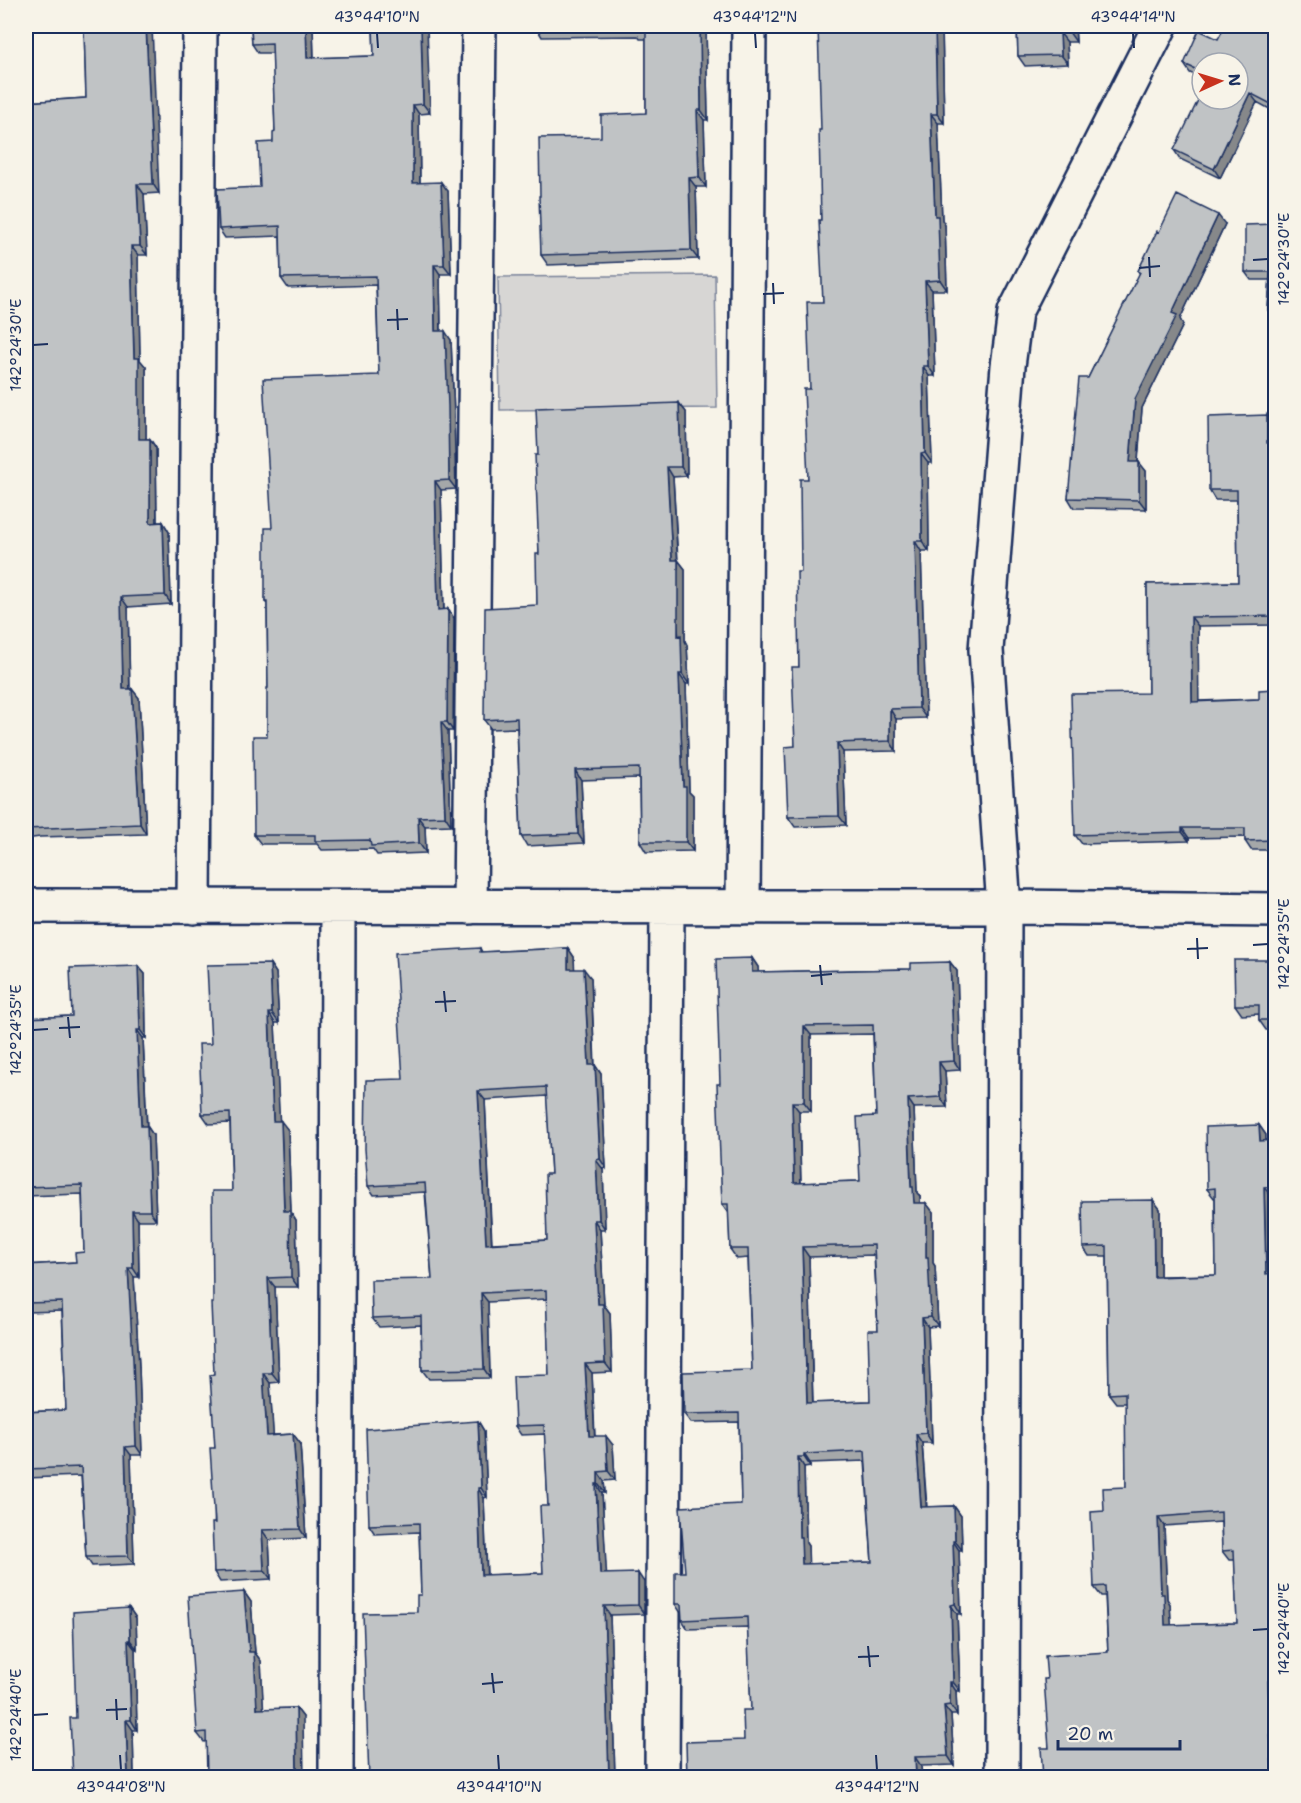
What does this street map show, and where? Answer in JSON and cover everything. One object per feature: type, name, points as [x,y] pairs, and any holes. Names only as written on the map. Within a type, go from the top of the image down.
[{"type":"street","points":[[194,907],[200,26]]},
{"type":"street","points":[[470,907],[479,26]]},
{"type":"street","points":[[743,907],[749,26]]},
{"type":"street","points":[[1002,1778],[1004,907],[986,650],[1007,377],[1015,312],[1160,26]]},
{"type":"street","points":[[26,906],[1004,907],[1275,910]]},
{"type":"street","points":[[336,1778],[338,907]]},
{"type":"street","points":[[662,1778],[667,908]]},
{"type":"shaded area","points":[[715,275],[717,408],[500,410],[498,277]]},
{"type":"building","points":[[84,26],[146,26],[153,184],[137,184],[140,246],[131,246],[134,358],[139,358],[139,439],[150,439],[150,523],[163,522],[165,595],[121,597],[123,689],[132,689],[140,824],[26,829],[26,102],[86,98]]},
{"type":"building","points":[[251,26],[306,26],[307,58],[374,56],[373,26],[421,26],[423,104],[413,105],[413,183],[441,182],[444,265],[434,265],[435,331],[445,331],[449,480],[435,481],[438,610],[448,609],[447,722],[441,722],[445,816],[418,817],[419,843],[371,846],[370,840],[315,841],[315,835],[254,835],[253,736],[267,736],[265,528],[272,528],[263,379],[379,375],[376,276],[281,278],[280,226],[219,229],[217,189],[260,187],[258,143],[273,142],[275,132],[272,43],[252,44]]},
{"type":"building","points":[[536,26],[633,26],[536,27]]},
{"type":"building","points":[[633,26],[700,26],[701,110],[697,110],[699,177],[689,178],[691,250],[541,255],[539,138],[601,137],[601,115],[646,113],[646,29],[633,29]]},
{"type":"building","points":[[818,26],[935,26],[937,114],[931,114],[940,280],[925,281],[928,366],[923,366],[925,453],[921,454],[922,541],[915,541],[919,708],[890,709],[890,741],[837,743],[839,816],[788,817],[785,747],[795,746],[792,667],[799,667],[797,572],[801,572],[800,479],[808,479],[804,389],[810,389],[807,302],[823,302],[819,220],[821,220],[819,130],[821,130]]},
{"type":"building","points":[[1017,26],[1069,26],[1069,32],[1060,33],[1061,55],[1018,56]]},
{"type":"building","points":[[1225,26],[1275,26],[1275,106],[1250,93],[1250,51],[1190,51],[1190,67],[1184,64],[1199,30],[1218,39]]},
{"type":"building","points":[[1193,111],[1241,111],[1214,169],[1174,150]]},
{"type":"building","points":[[1177,195],[1218,215],[1172,313],[1177,315],[1135,399],[1130,462],[1139,462],[1139,500],[1068,498],[1079,378],[1088,378],[1140,272],[1138,271],[1157,231],[1159,232]]},
{"type":"building","points":[[1275,224],[1275,311],[1268,310],[1270,272],[1245,272],[1245,225]]},
{"type":"building","points":[[679,403],[681,467],[667,467],[672,560],[678,560],[678,636],[681,635],[682,674],[679,674],[683,786],[686,786],[686,842],[640,842],[639,768],[575,770],[578,834],[521,836],[517,718],[484,720],[485,608],[537,605],[536,554],[539,554],[535,455],[538,455],[536,408]]},
{"type":"building","points":[[1267,415],[1267,443],[1275,443],[1275,616],[1191,617],[1192,702],[1259,699],[1259,690],[1275,689],[1275,840],[1245,841],[1245,828],[1182,828],[1182,832],[1075,835],[1071,694],[1148,693],[1147,584],[1238,582],[1237,490],[1209,490],[1208,417]]},
{"type":"building","points":[[480,948],[480,952],[568,948],[568,969],[584,969],[589,1065],[595,1065],[600,1159],[596,1160],[599,1220],[594,1220],[598,1304],[603,1304],[605,1363],[585,1364],[589,1436],[606,1436],[608,1471],[598,1472],[598,1484],[596,1484],[600,1574],[638,1573],[638,1605],[604,1606],[609,1778],[369,1778],[363,1613],[417,1612],[417,1595],[421,1595],[419,1523],[369,1525],[366,1429],[478,1421],[481,1575],[543,1573],[540,1506],[548,1506],[544,1425],[515,1426],[513,1376],[549,1375],[546,1290],[481,1293],[484,1369],[422,1370],[421,1316],[372,1318],[371,1280],[432,1279],[425,1183],[368,1186],[365,1149],[366,1080],[403,1079],[395,953]],"holes":[[[546,1087],[551,1174],[545,1174],[547,1240],[486,1244],[478,1091]]]},
{"type":"building","points":[[752,958],[752,972],[911,969],[911,963],[950,962],[954,1061],[939,1062],[940,1097],[908,1099],[911,1187],[913,1187],[914,1203],[926,1203],[926,1257],[928,1257],[931,1317],[922,1318],[926,1433],[916,1434],[921,1507],[954,1506],[955,1541],[953,1541],[955,1604],[951,1605],[953,1682],[950,1682],[950,1705],[944,1706],[948,1756],[915,1757],[916,1778],[687,1778],[686,1742],[744,1740],[743,1710],[751,1710],[747,1617],[682,1620],[681,1604],[675,1604],[675,1572],[685,1572],[680,1507],[741,1504],[739,1413],[684,1414],[683,1372],[752,1370],[748,1249],[730,1249],[728,1204],[722,1204],[717,1084],[720,1084],[716,959]],"holes":[[[873,1025],[876,1116],[857,1117],[860,1181],[794,1183],[792,1102],[804,1102],[804,1026]],[[874,1245],[878,1330],[868,1330],[870,1401],[807,1403],[802,1247]],[[865,1451],[872,1562],[802,1564],[801,1537],[799,1537],[798,1457],[804,1457],[804,1454]]]},
{"type":"building","points":[[1234,960],[1275,960],[1275,1020],[1259,1020],[1259,1005],[1235,1005]]},
{"type":"building","points":[[270,964],[272,1013],[269,1013],[273,1121],[281,1121],[284,1211],[290,1211],[291,1277],[268,1278],[272,1373],[263,1373],[267,1436],[293,1434],[300,1529],[262,1530],[264,1570],[214,1572],[212,1523],[215,1523],[210,1448],[215,1448],[210,1375],[214,1374],[211,1303],[213,1303],[212,1191],[232,1191],[230,1113],[202,1114],[199,1044],[211,1044],[207,965]]},
{"type":"building","points":[[138,966],[140,1030],[137,1030],[141,1126],[147,1126],[150,1211],[132,1211],[133,1268],[128,1268],[136,1446],[125,1447],[128,1556],[86,1557],[81,1467],[26,1469],[26,1412],[66,1410],[62,1302],[26,1303],[26,1265],[76,1262],[75,1253],[84,1252],[82,1185],[26,1187],[26,1018],[72,1016],[70,968]]},
{"type":"building","points":[[1259,1125],[1260,1141],[1275,1140],[1275,1186],[1264,1187],[1266,1274],[1275,1273],[1275,1681],[1268,1681],[1272,1771],[1275,1771],[1275,1778],[1043,1778],[1041,1748],[1049,1748],[1044,1679],[1047,1679],[1045,1656],[1108,1652],[1105,1586],[1094,1587],[1091,1512],[1104,1511],[1103,1488],[1126,1487],[1125,1393],[1109,1394],[1107,1246],[1083,1247],[1082,1201],[1153,1200],[1154,1277],[1216,1275],[1215,1188],[1207,1189],[1206,1127]],"holes":[[[1221,1512],[1222,1551],[1234,1550],[1237,1623],[1165,1625],[1164,1594],[1161,1594],[1158,1517]]]},
{"type":"building","points":[[244,1592],[249,1652],[254,1652],[257,1709],[296,1708],[297,1778],[207,1778],[206,1732],[197,1733],[188,1596]]},
{"type":"building","points":[[129,1608],[131,1720],[126,1720],[128,1778],[73,1778],[70,1718],[76,1718],[73,1612]]}]
